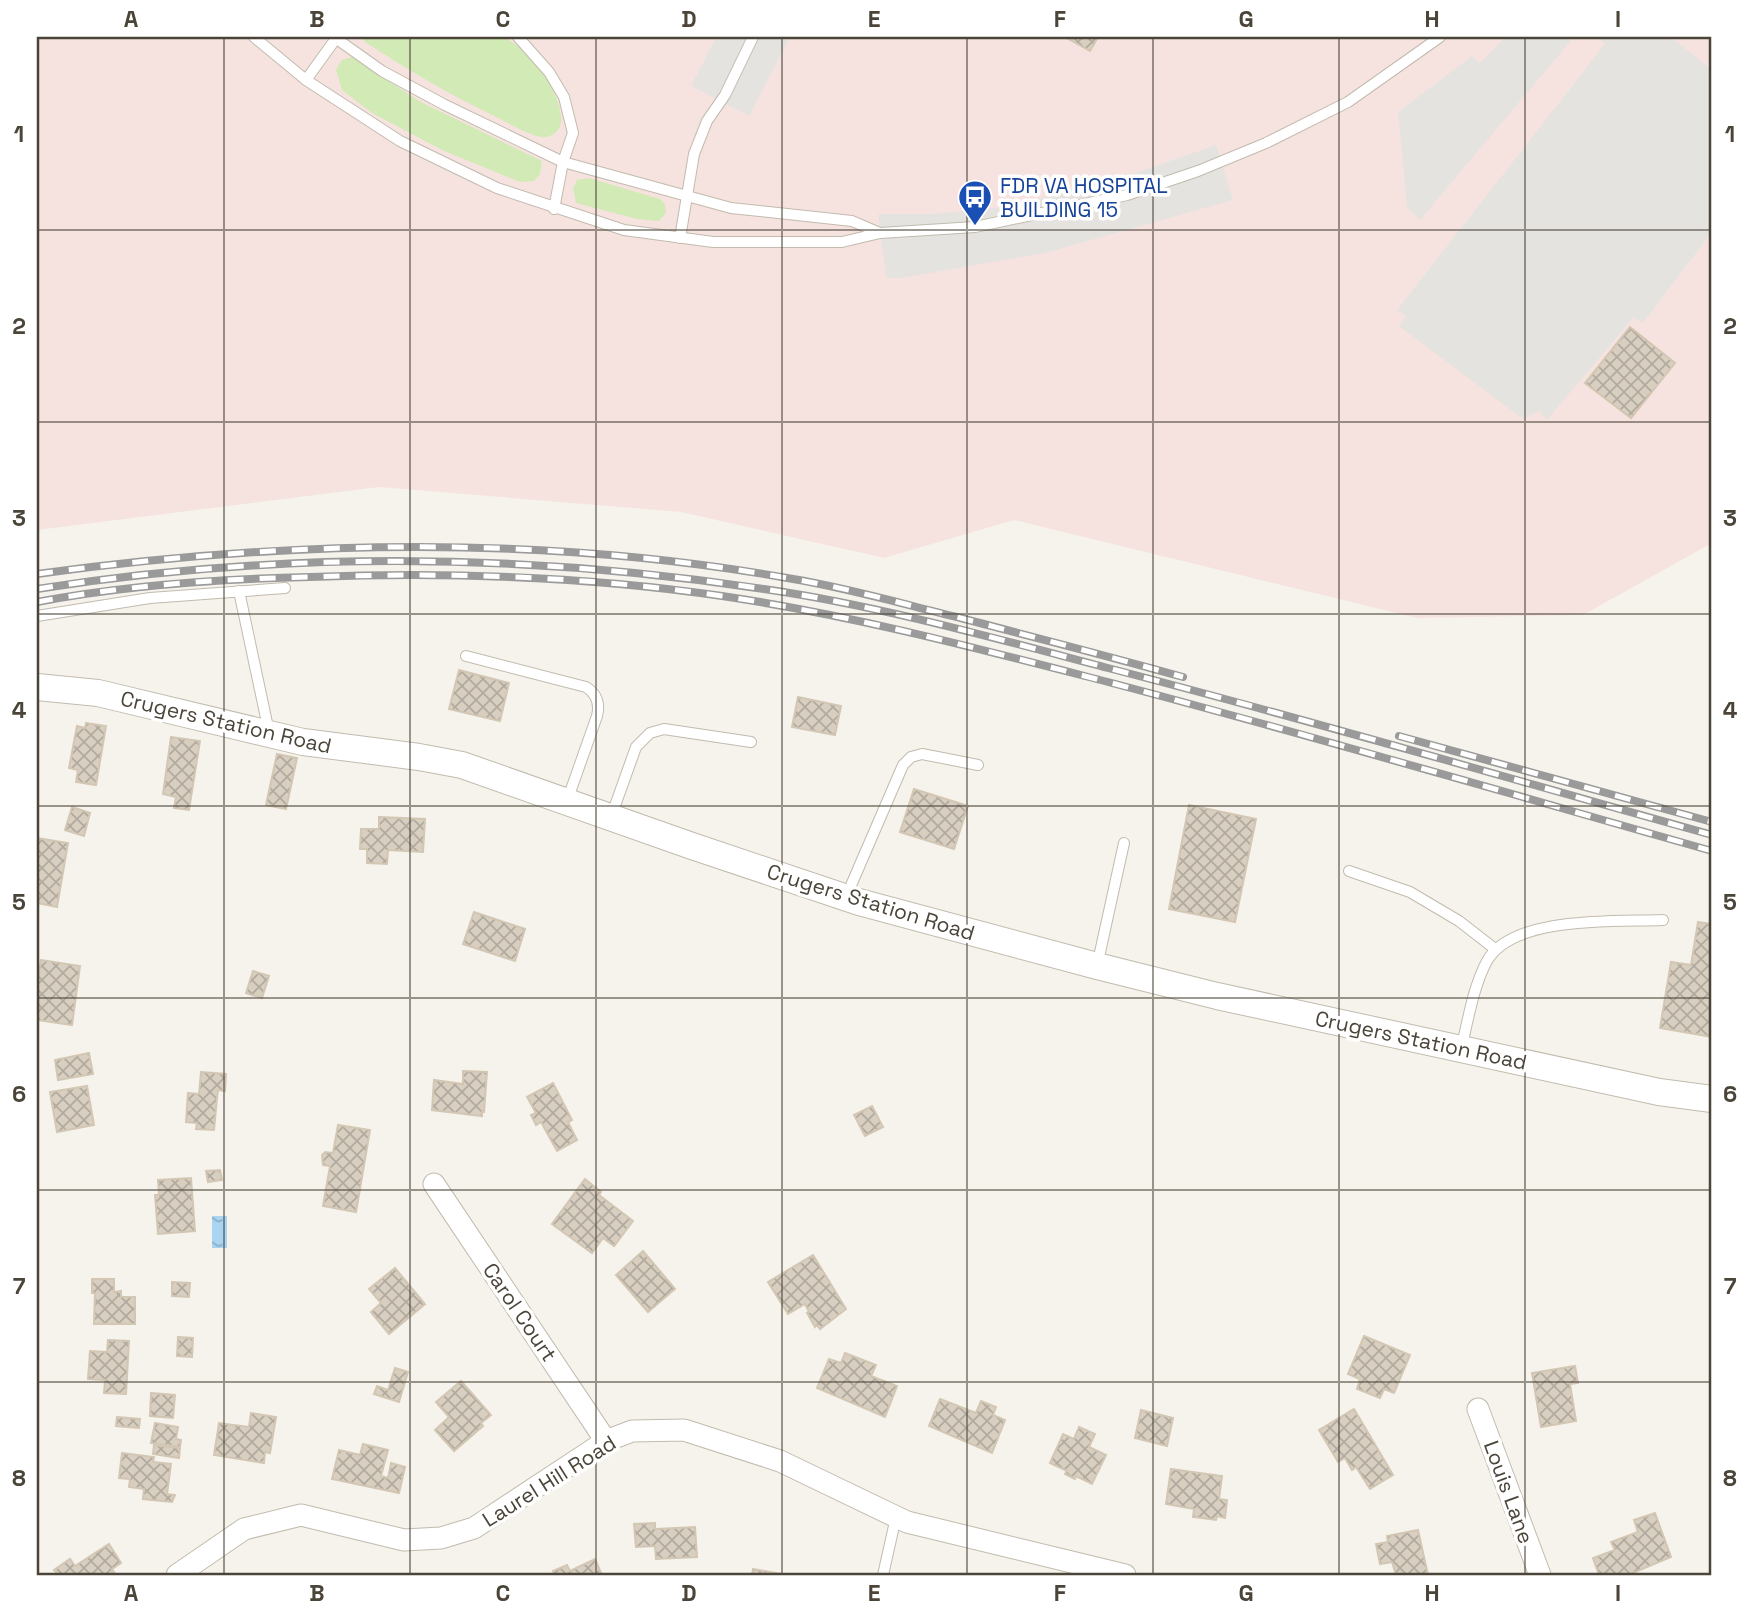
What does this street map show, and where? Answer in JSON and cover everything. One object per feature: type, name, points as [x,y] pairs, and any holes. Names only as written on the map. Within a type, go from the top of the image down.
[{"type":"street","name":"Crugers Station Road","points":[[37,687],[98,693],[303,742],[462,765],[846,897],[1097,966],[1217,996],[1659,1092],[1712,1099]]},
{"type":"street","name":"Carol Court","points":[[434,1184],[606,1441]]},
{"type":"street","name":"Louis Lane","points":[[1478,1409],[1540,1575]]},
{"type":"street","name":"Laurel Hill Road","points":[[177,1575],[244,1529],[301,1515],[404,1540],[441,1538],[474,1528],[606,1441],[632,1431],[684,1430],[780,1461],[906,1522],[1125,1575]]},
{"type":"lane","points":[[254,37],[306,80],[400,141],[497,188],[624,230],[713,242],[842,242],[880,233],[975,227],[1127,195],[1266,144],[1348,102],[1440,37]]},
{"type":"lane","points":[[306,80],[336,37],[382,71],[445,106],[563,162],[731,208],[852,221],[880,233]]},
{"type":"lane","points":[[518,37],[550,72],[564,97],[573,133],[563,162],[554,209]]},
{"type":"lane","points":[[680,238],[694,154],[707,121],[725,95],[752,37]]},
{"type":"lane","points":[[37,616],[150,598],[285,588]]},
{"type":"lane","points":[[239,591],[270,735]]},
{"type":"lane","points":[[466,656],[586,687],[596,696],[597,716],[567,801]]},
{"type":"lane","points":[[611,817],[636,747],[650,733],[664,729],[751,742]]},
{"type":"lane","points":[[846,897],[907,760],[922,754],[978,765]]},
{"type":"lane","points":[[1097,966],[1124,843]]},
{"type":"lane","points":[[1349,872],[1410,892],[1459,921],[1495,949]]},
{"type":"lane","points":[[1461,1049],[1482,973],[1495,949],[1514,937],[1563,925],[1663,920]]},
{"type":"lane","points":[[883,1575],[896,1517]]},
{"type":"shaded area","points":[[37,37],[1712,37],[1712,543],[1583,615],[1417,618],[1014,520],[884,558],[681,512],[379,487],[37,530]]},
{"type":"shaded area","points":[[716,37],[790,37],[749,116],[691,86]]},
{"type":"shaded area","points":[[1505,37],[1574,37],[1420,220],[1407,208],[1398,112],[1472,56],[1480,63]]},
{"type":"shaded area","points":[[1596,37],[1671,37],[1712,70],[1712,232],[1643,323],[1634,317],[1547,420],[1539,411],[1523,419],[1399,326],[1406,316],[1397,310],[1605,44]]},
{"type":"shaded area","points":[[1216,145],[1233,200],[1045,253],[901,278],[886,278],[878,214],[932,214],[1009,207],[1135,173]]},
{"type":"green space","points":[[362,37],[504,37],[529,55],[545,75],[558,100],[560,126],[551,136],[535,136],[429,82],[365,42]]},
{"type":"green space","points":[[352,57],[419,101],[542,161],[540,174],[534,181],[520,182],[442,150],[372,113],[342,90],[336,70],[342,60]]},
{"type":"green space","points":[[589,178],[660,199],[665,204],[666,213],[659,221],[637,219],[576,203],[573,188],[577,180]]},
{"type":"water","points":[[212,1216],[227,1216],[227,1248],[212,1248]]},
{"type":"building","points":[[1065,37],[1098,37],[1090,51]]},
{"type":"building","points":[[1630,327],[1675,363],[1631,418],[1585,383]]},
{"type":"building","points":[[459,670],[509,683],[500,721],[449,709]]},
{"type":"building","points":[[798,697],[841,706],[835,735],[792,727]]},
{"type":"building","points":[[86,723],[106,726],[96,785],[76,782],[78,770],[69,768],[77,726],[85,728]]},
{"type":"building","points":[[171,737],[200,741],[189,810],[174,808],[176,797],[163,794]]},
{"type":"building","points":[[277,754],[297,758],[286,809],[266,805]]},
{"type":"building","points":[[914,789],[968,806],[954,849],[900,832]]},
{"type":"building","points":[[1189,805],[1256,819],[1235,922],[1169,909]]},
{"type":"building","points":[[72,807],[90,813],[84,836],[65,830]]},
{"type":"building","points":[[379,817],[425,819],[423,852],[388,850],[387,864],[367,863],[367,849],[360,849],[361,829],[379,829]]},
{"type":"building","points":[[37,838],[68,843],[57,907],[37,903]]},
{"type":"building","points":[[474,912],[525,929],[515,961],[463,944]]},
{"type":"building","points":[[1698,922],[1712,924],[1712,1037],[1660,1028],[1671,962],[1691,965]]},
{"type":"building","points":[[41,960],[80,966],[72,1025],[37,1020],[37,985]]},
{"type":"building","points":[[253,971],[269,976],[262,998],[246,993]]},
{"type":"building","points":[[89,1053],[93,1074],[58,1080],[55,1060]]},
{"type":"building","points":[[463,1071],[487,1072],[482,1116],[432,1110],[434,1080],[463,1084]]},
{"type":"building","points":[[201,1072],[226,1074],[225,1091],[218,1090],[214,1130],[196,1129],[197,1123],[186,1122],[188,1093],[199,1094]]},
{"type":"building","points":[[553,1083],[572,1120],[568,1122],[577,1140],[557,1151],[541,1122],[536,1125],[531,1115],[536,1113],[527,1097]]},
{"type":"building","points":[[87,1086],[94,1125],[57,1132],[50,1092]]},
{"type":"building","points":[[872,1106],[883,1127],[865,1136],[854,1115]]},
{"type":"building","points":[[338,1125],[370,1130],[356,1212],[323,1206],[330,1166],[323,1165],[322,1155],[325,1152],[333,1153]]},
{"type":"building","points":[[220,1170],[222,1180],[208,1182],[206,1171]]},
{"type":"building","points":[[191,1178],[195,1231],[158,1234],[155,1195],[159,1195],[158,1180]]},
{"type":"building","points":[[585,1179],[601,1192],[599,1195],[633,1221],[614,1246],[603,1238],[592,1253],[552,1224]]},
{"type":"building","points":[[643,1251],[675,1289],[648,1312],[616,1275]]},
{"type":"building","points":[[813,1255],[846,1309],[820,1329],[817,1325],[815,1327],[805,1304],[788,1314],[768,1282]]},
{"type":"building","points":[[395,1268],[425,1304],[389,1334],[371,1312],[381,1303],[369,1289]]},
{"type":"building","points":[[92,1279],[114,1279],[114,1292],[121,1291],[121,1297],[135,1297],[135,1324],[94,1324],[95,1293],[92,1293]]},
{"type":"building","points":[[172,1282],[190,1283],[189,1297],[172,1296]]},
{"type":"building","points":[[1364,1336],[1410,1355],[1394,1393],[1384,1389],[1380,1398],[1357,1389],[1360,1379],[1348,1374]]},
{"type":"building","points":[[178,1337],[193,1338],[192,1357],[177,1356]]},
{"type":"building","points":[[108,1340],[129,1341],[126,1394],[104,1393],[105,1380],[88,1379],[90,1351],[107,1352]]},
{"type":"building","points":[[845,1353],[876,1365],[871,1376],[897,1386],[885,1417],[817,1388],[829,1359],[841,1363]]},
{"type":"building","points":[[1575,1366],[1578,1383],[1570,1384],[1576,1421],[1541,1427],[1532,1373]]},
{"type":"building","points":[[395,1368],[408,1372],[399,1402],[374,1394],[377,1386],[388,1390]]},
{"type":"building","points":[[461,1381],[491,1415],[481,1423],[483,1426],[454,1451],[435,1430],[449,1417],[436,1402]]},
{"type":"building","points":[[151,1393],[175,1395],[173,1418],[150,1416]]},
{"type":"building","points":[[940,1399],[976,1413],[981,1401],[996,1407],[993,1415],[1005,1420],[992,1453],[929,1426]]},
{"type":"building","points":[[1354,1409],[1393,1475],[1370,1489],[1356,1467],[1352,1470],[1345,1458],[1338,1462],[1319,1430]]},
{"type":"building","points":[[1141,1410],[1173,1418],[1167,1446],[1135,1438]]},
{"type":"building","points":[[251,1413],[276,1417],[270,1453],[265,1452],[264,1463],[214,1455],[219,1423],[249,1427]]},
{"type":"building","points":[[117,1417],[140,1419],[139,1428],[116,1426]]},
{"type":"building","points":[[155,1423],[178,1427],[176,1439],[181,1440],[180,1447],[151,1443]]},
{"type":"building","points":[[1079,1427],[1095,1434],[1089,1447],[1106,1455],[1092,1484],[1065,1474],[1067,1471],[1050,1463],[1063,1434],[1074,1439]]},
{"type":"building","points":[[363,1444],[388,1450],[381,1476],[388,1478],[391,1463],[405,1467],[399,1493],[332,1479],[339,1450],[360,1455]]},
{"type":"building","points":[[154,1445],[180,1448],[179,1458],[153,1454]]},
{"type":"building","points":[[122,1453],[154,1457],[153,1462],[171,1464],[167,1494],[175,1495],[172,1502],[143,1499],[144,1489],[129,1487],[130,1479],[119,1478]]},
{"type":"building","points":[[1171,1469],[1222,1476],[1219,1499],[1227,1500],[1225,1518],[1217,1516],[1216,1520],[1193,1517],[1194,1509],[1166,1504]]},
{"type":"building","points":[[1655,1513],[1671,1557],[1628,1575],[1599,1575],[1593,1558],[1615,1550],[1611,1542],[1638,1532],[1634,1520]]},
{"type":"building","points":[[655,1523],[655,1529],[695,1527],[697,1557],[656,1559],[655,1546],[636,1547],[634,1524]]},
{"type":"building","points":[[1418,1530],[1428,1575],[1396,1575],[1392,1562],[1380,1564],[1376,1544],[1388,1542],[1387,1536]]},
{"type":"building","points":[[109,1544],[121,1563],[112,1569],[116,1575],[58,1575],[54,1570],[70,1559],[75,1566]]},
{"type":"building","points":[[595,1559],[602,1575],[555,1575],[553,1571],[567,1565],[570,1571]]},
{"type":"building","points":[[753,1569],[787,1575],[752,1575]]},
{"type":"railway","points":[[37,574],[225,554],[320,549],[415,547],[605,554],[699,564],[834,587],[1183,677]]},
{"type":"railway","points":[[37,589],[218,568],[400,561],[583,568],[764,589],[851,604],[980,634],[1259,708],[1712,835]]},
{"type":"railway","points":[[37,602],[104,591],[207,581],[413,575],[568,580],[722,596],[868,623],[964,645],[1184,702],[1712,851]]},
{"type":"railway","points":[[1399,736],[1712,822]]},
{"type":"place","name":"FDR VA HOSPITAL BUILDING 15","points":[[975,227]]}]
